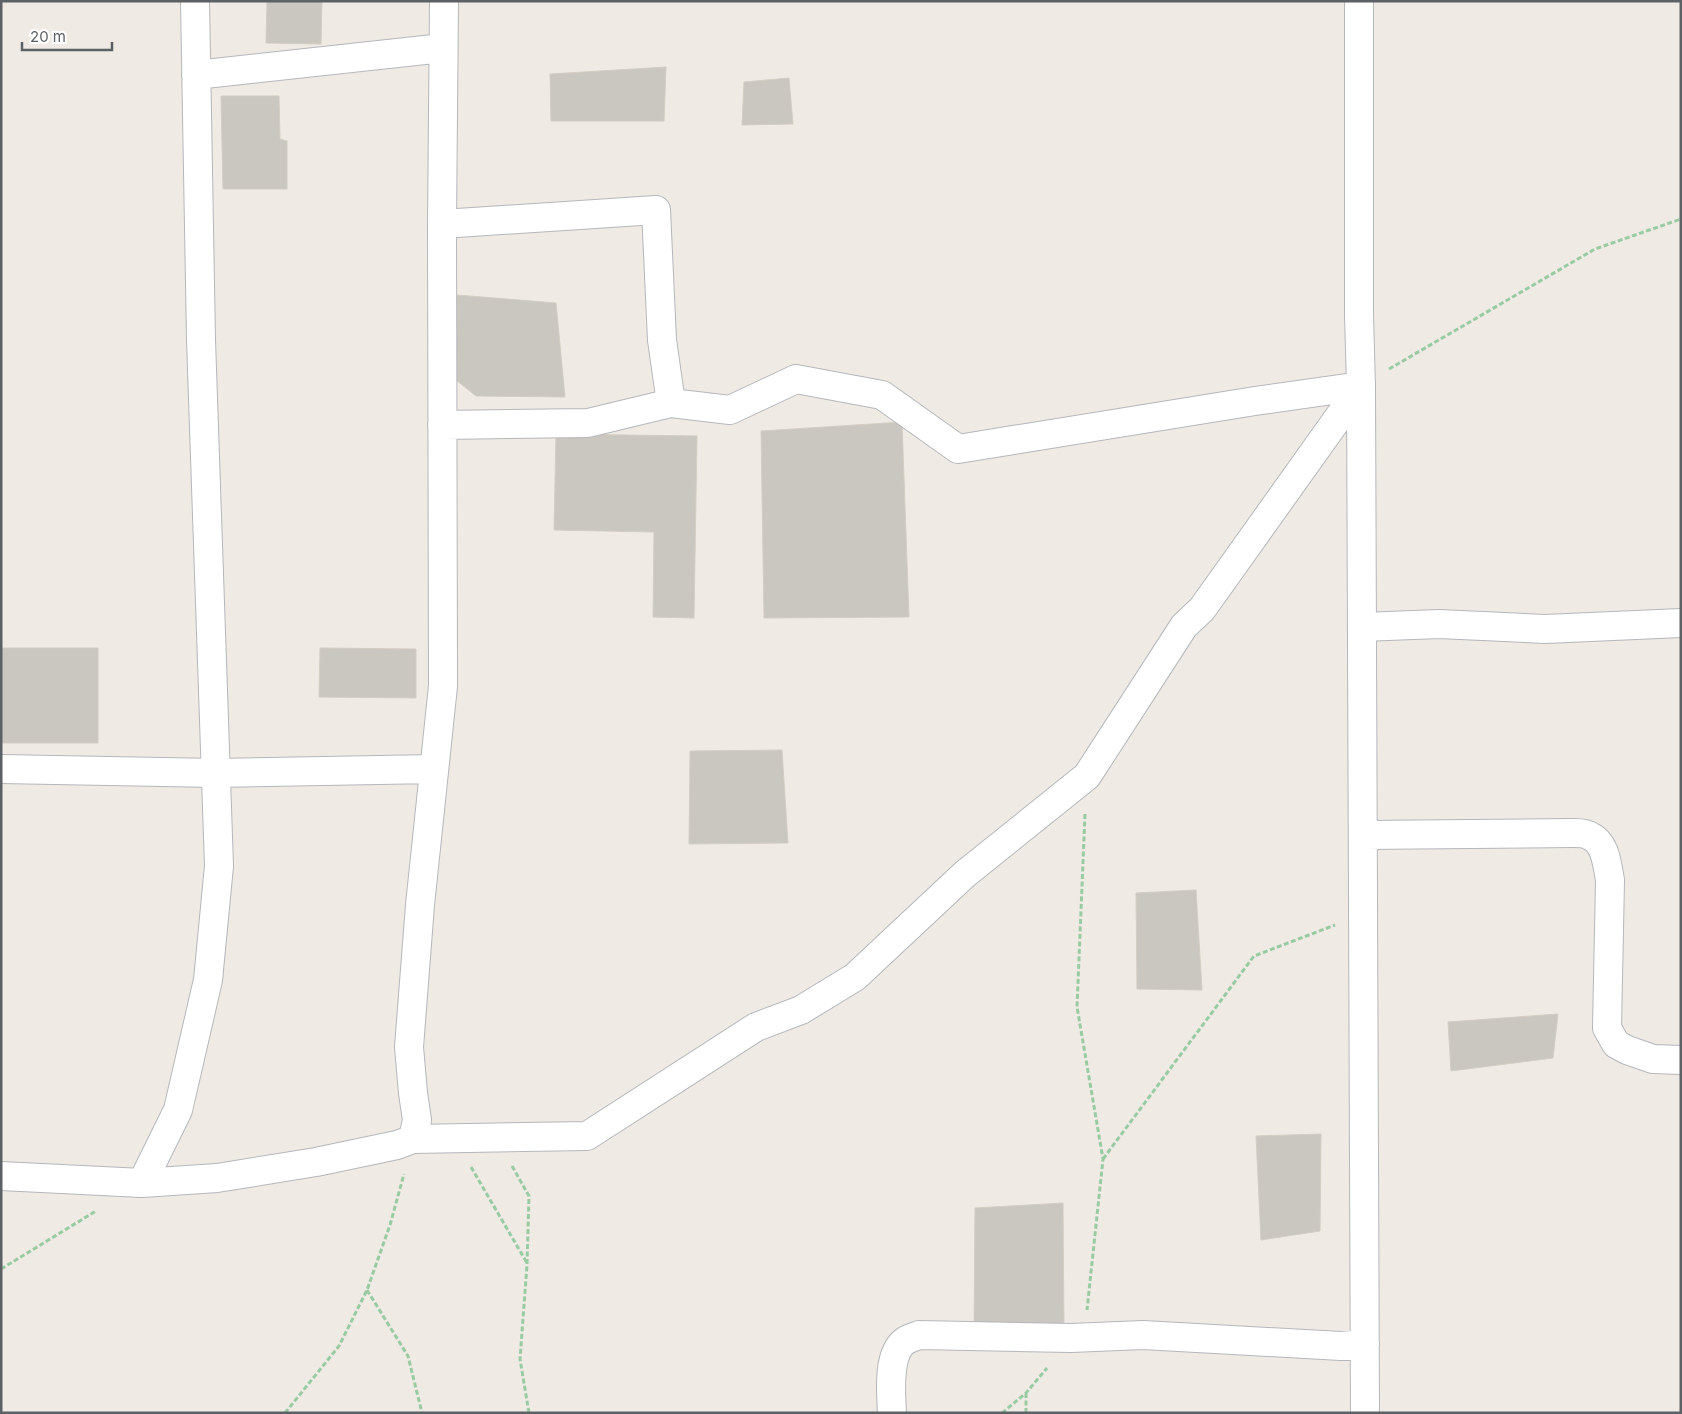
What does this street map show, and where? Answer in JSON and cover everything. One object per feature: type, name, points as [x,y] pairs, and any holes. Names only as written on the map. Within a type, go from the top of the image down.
[{"type":"street","points":[[142,1183],[178,1110],[208,980],[219,866],[201,350],[195,1]]},
{"type":"street","points":[[413,1139],[417,1120],[412,1093],[409,1047],[420,905],[443,686],[442,224],[444,1]]},
{"type":"street","points":[[1359,1],[1365,1413]]},
{"type":"street","points":[[196,75],[443,48]]},
{"type":"street","points":[[442,224],[656,210],[662,340],[670,403]]},
{"type":"street","points":[[442,426],[588,423],[670,403],[730,410],[796,379],[882,395],[958,449],[1254,401],[1361,386]]},
{"type":"street","points":[[1,1176],[142,1183],[227,1176],[316,1162],[397,1145],[413,1139],[587,1136],[756,1026],[801,1010],[855,977],[965,874],[1087,776],[1184,626],[1202,609],[1361,386]]},
{"type":"street","points":[[1362,627],[1439,624],[1545,629],[1681,624]]},
{"type":"street","points":[[1,770],[216,773],[434,769]]},
{"type":"street","points":[[1363,835],[1574,833],[1590,835],[1599,843],[1605,857],[1610,880],[1607,1028],[1616,1044],[1627,1050],[1653,1059],[1681,1060]]},
{"type":"street","points":[[892,1413],[891,1372],[896,1353],[906,1340],[919,1335],[1071,1338],[1142,1335],[1341,1346],[1365,1344]]},
{"type":"path","points":[[1361,386],[1595,249],[1681,219]]},
{"type":"path","points":[[1002,1413],[1026,1393],[1086,1319],[1103,1159],[1077,1007],[1087,776]]},
{"type":"path","points":[[1103,1159],[1254,956],[1363,914]]},
{"type":"path","points":[[454,1138],[527,1265]]},
{"type":"path","points":[[496,1138],[529,1196],[527,1265],[520,1359],[529,1413]]},
{"type":"path","points":[[285,1413],[339,1346],[366,1290],[390,1225],[413,1139]]},
{"type":"path","points":[[1,1270],[100,1208]]},
{"type":"path","points":[[366,1290],[408,1356],[422,1413]]},
{"type":"path","points":[[1026,1393],[1026,1413]]},
{"type":"building","points":[[267,1],[322,1],[321,44],[266,43]]},
{"type":"building","points":[[666,67],[664,121],[551,121],[550,74]]},
{"type":"building","points":[[789,78],[793,124],[742,125],[744,82]]},
{"type":"building","points":[[221,96],[279,96],[280,139],[287,141],[287,189],[223,189]]},
{"type":"building","points":[[457,295],[556,303],[565,397],[476,396],[456,380]]},
{"type":"building","points":[[902,422],[909,617],[764,618],[761,431]]},
{"type":"building","points":[[556,434],[697,436],[694,618],[653,617],[654,532],[554,530]]},
{"type":"building","points":[[1,648],[98,648],[98,743],[1,743]]},
{"type":"building","points":[[320,648],[416,649],[416,698],[319,697]]},
{"type":"building","points":[[782,750],[788,843],[689,844],[690,751]]},
{"type":"building","points":[[1196,890],[1202,990],[1137,989],[1136,893]]},
{"type":"building","points":[[1558,1014],[1553,1058],[1451,1071],[1448,1022]]},
{"type":"building","points":[[1321,1134],[1320,1231],[1261,1240],[1256,1136]]},
{"type":"building","points":[[1063,1203],[1064,1328],[974,1330],[975,1208]]}]
